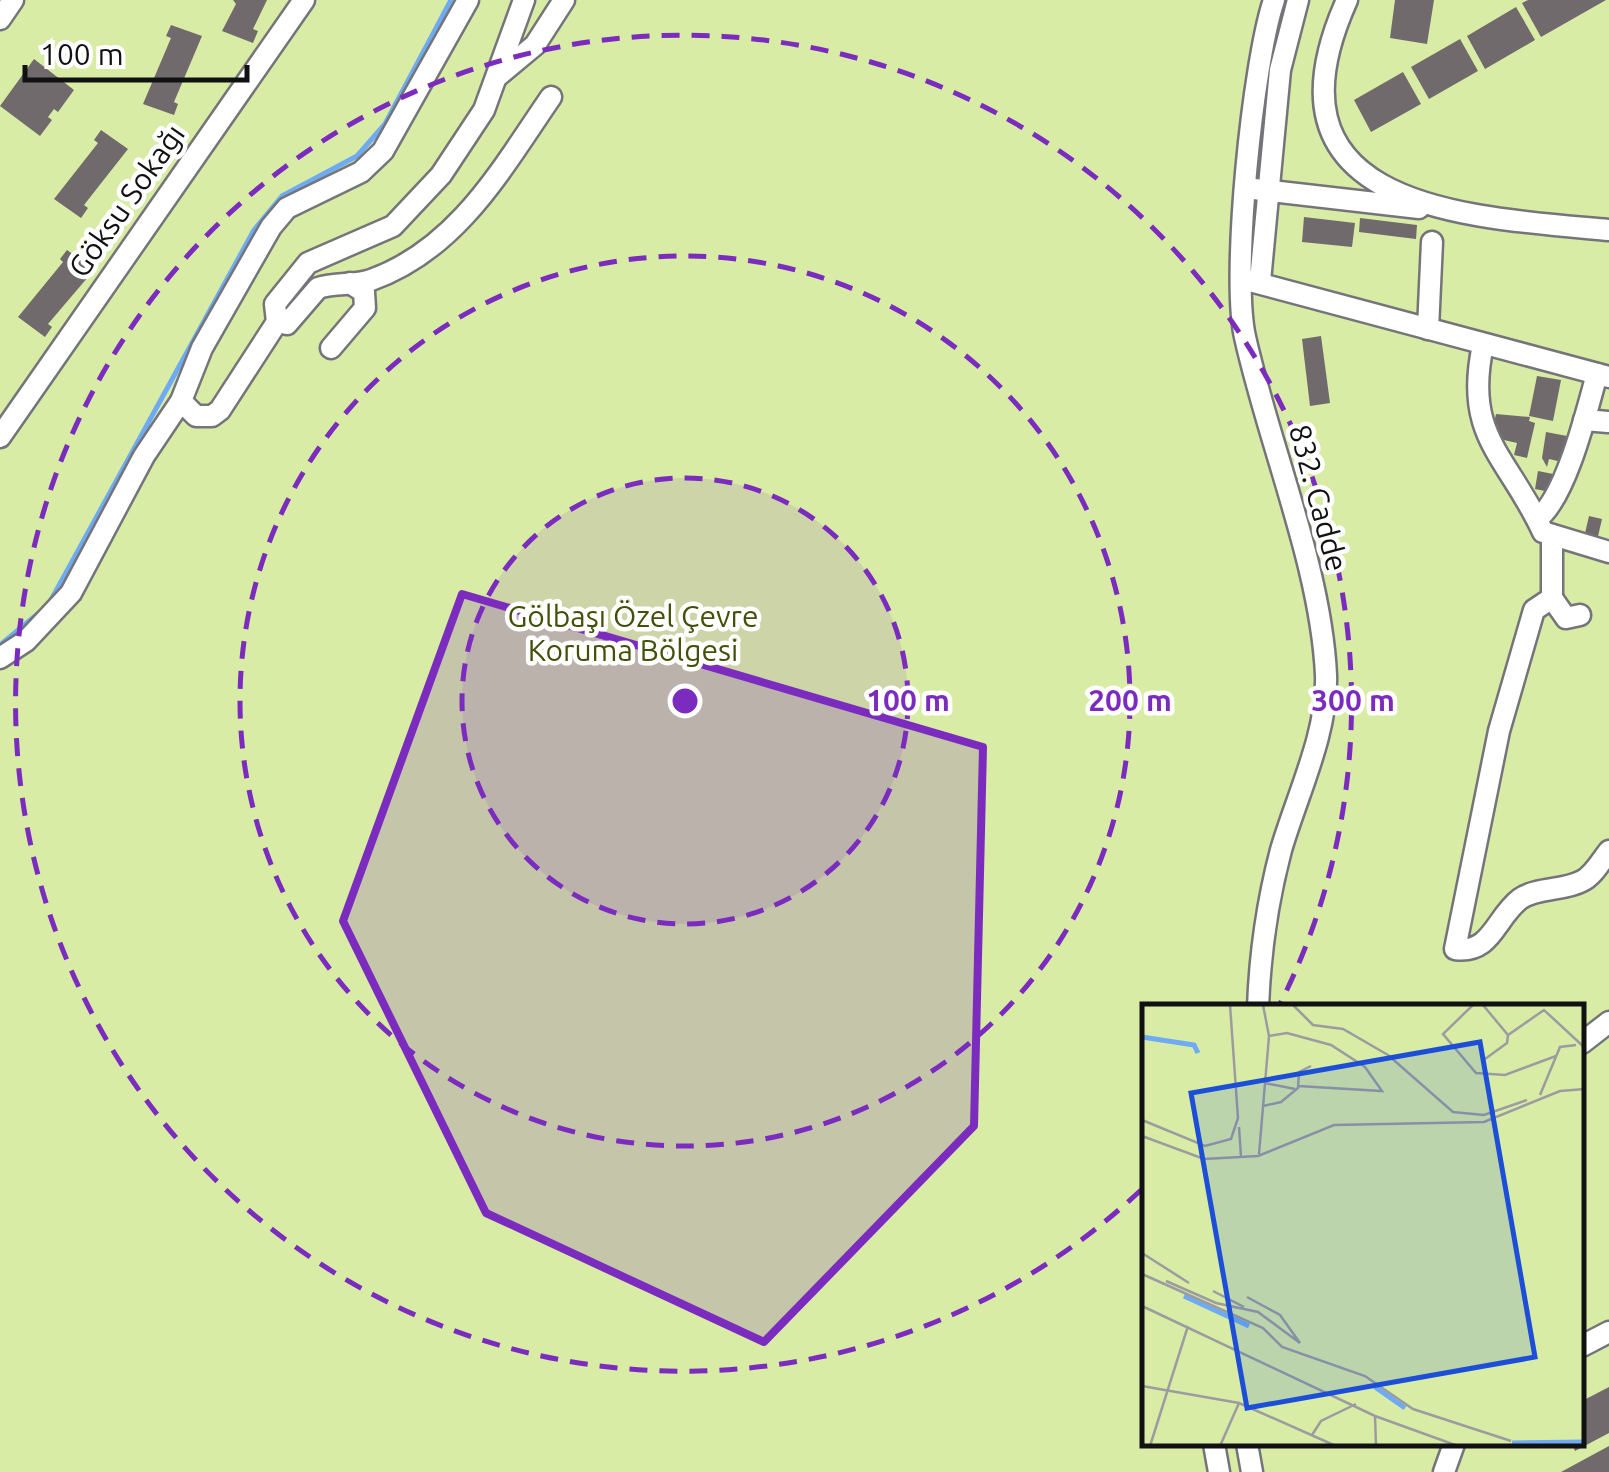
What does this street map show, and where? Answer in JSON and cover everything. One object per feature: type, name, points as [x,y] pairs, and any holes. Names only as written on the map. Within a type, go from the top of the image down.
[{"type":"street","points":[[0,18],[13,0]]},
{"type":"street","name":"Göksu Sokağı","points":[[0,437],[304,0]]},
{"type":"street","points":[[0,658],[26,641],[64,603],[144,456],[181,401],[202,348],[271,227],[288,208],[362,172],[383,151],[468,0]]},
{"type":"street","points":[[181,401],[196,416],[212,416],[220,410],[277,322],[275,304],[308,262],[393,226],[418,203],[466,140],[498,76],[524,0]]},
{"type":"street","points":[[498,76],[535,45],[564,0]]},
{"type":"street","name":"832. Cadde","points":[[1274,0],[1264,38],[1255,281],[1428,328]]},
{"type":"street","name":"832. Cadde","points":[[1258,1004],[1260,960],[1271,889],[1320,722],[1326,680],[1315,603],[1240,311],[1280,70],[1298,0]]},
{"type":"street","points":[[1347,0],[1335,27],[1327,75],[1326,125],[1332,140],[1358,170],[1445,212]]},
{"type":"street","points":[[277,322],[287,324],[318,288],[367,282],[391,271],[453,227],[496,182],[551,97]]},
{"type":"street","points":[[1258,190],[1609,230]]},
{"type":"street","points":[[1432,242],[1428,328],[1603,376],[1546,512],[1536,519]]},
{"type":"street","points":[[331,348],[364,308],[364,292],[350,283]]},
{"type":"street","points":[[1484,345],[1477,404],[1485,437],[1526,494],[1542,532],[1609,552]]},
{"type":"street","points":[[1584,420],[1608,422]]},
{"type":"street","points":[[1552,535],[1552,598],[1566,618],[1580,615]]},
{"type":"street","points":[[1552,598],[1534,610],[1499,731],[1455,949],[1469,951],[1484,946],[1524,896],[1585,880],[1609,852]]},
{"type":"street","points":[[1584,1041],[1609,1022]]},
{"type":"street","points":[[1584,1345],[1609,1332]]},
{"type":"street","points":[[1214,1447],[1218,1472]]},
{"type":"street","points":[[1248,1447],[1252,1472]]},
{"type":"street","points":[[1444,1472],[1453,1447]]},
{"type":"highlighted area","points":[[462,594],[983,747],[974,1126],[764,1342],[486,1213],[343,921]]},
{"type":"green space","name":"Gölbaşı Özel Çevre Koruma Bölgesi","points":[[0,0],[1609,0],[1609,1472],[0,1472]]},
{"type":"building","points":[[233,0],[267,0],[253,29],[258,31],[253,43],[222,31],[236,4]]},
{"type":"building","points":[[1395,0],[1434,0],[1427,44],[1390,38]]},
{"type":"building","points":[[1606,0],[1541,37],[1522,3]]},
{"type":"building","points":[[1516,7],[1535,40],[1485,69],[1467,36]]},
{"type":"building","points":[[171,25],[202,36],[174,102],[178,104],[174,115],[143,104],[171,38],[166,36]]},
{"type":"building","points":[[1460,39],[1478,71],[1429,99],[1411,67]]},
{"type":"building","points":[[34,59],[74,90],[58,112],[54,109],[48,117],[52,120],[40,136],[0,106]]},
{"type":"building","points":[[1403,72],[1421,104],[1371,132],[1354,100]]},
{"type":"building","points":[[101,130],[128,149],[84,205],[88,208],[81,218],[54,199],[98,143],[94,140]]},
{"type":"building","points":[[1304,217],[1355,223],[1352,247],[1302,242]]},
{"type":"building","points":[[1360,218],[1417,225],[1416,239],[1359,232]]},
{"type":"building","points":[[67,250],[94,270],[48,324],[52,327],[45,337],[18,317],[63,262],[60,259]]},
{"type":"building","points":[[1321,336],[1330,403],[1310,406],[1302,339]]},
{"type":"building","points":[[1537,376],[1561,380],[1553,421],[1529,416]]},
{"type":"building","points":[[1496,414],[1530,417],[1529,421],[1535,423],[1527,458],[1514,455],[1517,443],[1491,437]]},
{"type":"building","points":[[1546,432],[1567,436],[1562,462],[1549,459],[1547,467],[1542,458]]},
{"type":"building","points":[[1538,471],[1553,474],[1550,492],[1535,489]]},
{"type":"building","points":[[1589,516],[1602,519],[1596,545],[1583,542]]},
{"type":"building","points":[[1609,1387],[1609,1433],[1584,1446],[1584,1400]]},
{"type":"building","points":[[1609,1446],[1609,1472],[1561,1472]]},
{"type":"waterway","points":[[51,600],[254,230],[282,196],[357,156],[385,124],[451,0]]},
{"type":"waterway","points":[[0,645],[40,612]]}]
